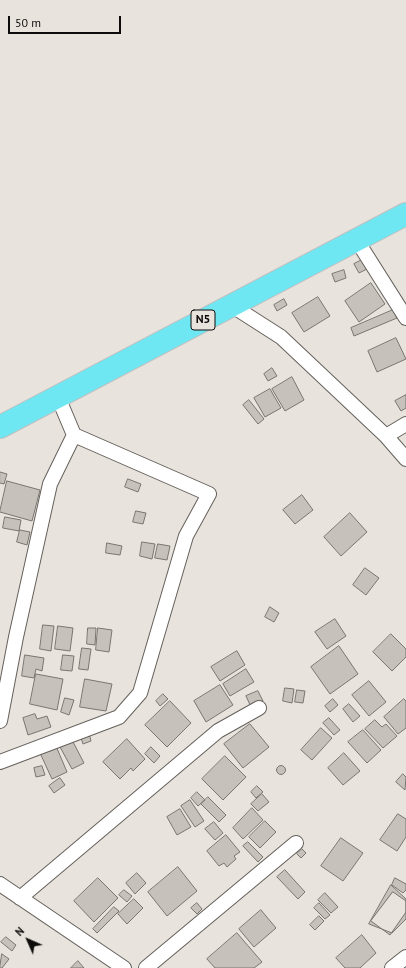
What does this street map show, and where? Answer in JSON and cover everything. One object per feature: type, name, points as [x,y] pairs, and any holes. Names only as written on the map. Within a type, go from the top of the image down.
[{"type":"highway","name":"N5","points":[[0,427],[406,214]]},
{"type":"street","points":[[356,239],[406,318]]},
{"type":"street","points":[[231,305],[281,337],[386,436],[406,459]]},
{"type":"street","points":[[0,762],[119,717],[140,693],[186,536],[209,494],[74,435],[58,397]]},
{"type":"street","points":[[386,436],[406,424]]},
{"type":"street","points":[[0,721],[16,637],[50,484],[74,435]]},
{"type":"street","points":[[20,898],[218,731],[259,708]]},
{"type":"street","points":[[146,968],[296,843]]},
{"type":"street","points":[[0,884],[124,968]]},
{"type":"street","points":[[392,968],[406,957]]},
{"type":"building","points":[[362,260],[367,269],[359,273],[354,264]]},
{"type":"building","points":[[344,270],[346,278],[335,282],[332,274]]},
{"type":"building","points":[[371,283],[385,304],[359,322],[345,301]]},
{"type":"building","points":[[318,297],[330,316],[304,332],[292,313]]},
{"type":"building","points":[[284,299],[287,305],[277,311],[274,305]]},
{"type":"building","points":[[393,310],[397,318],[354,336],[351,328]]},
{"type":"building","points":[[396,338],[406,359],[377,372],[368,351]]},
{"type":"building","points":[[272,368],[277,376],[268,381],[264,374]]},
{"type":"building","points":[[292,377],[304,400],[285,411],[272,389]]},
{"type":"building","points":[[270,389],[281,408],[265,417],[254,398]]},
{"type":"building","points":[[406,395],[406,408],[401,411],[395,401]]},
{"type":"building","points":[[249,400],[264,419],[258,424],[243,405]]},
{"type":"building","points":[[0,472],[7,474],[4,484],[0,483]]},
{"type":"building","points":[[128,479],[141,484],[138,492],[125,487]]},
{"type":"building","points":[[7,481],[40,490],[32,521],[0,512]]},
{"type":"building","points":[[302,495],[313,510],[295,524],[283,510]]},
{"type":"building","points":[[136,511],[146,513],[143,524],[133,522]]},
{"type":"building","points":[[350,513],[367,532],[341,556],[324,537]]},
{"type":"building","points":[[5,517],[21,520],[19,531],[3,528]]},
{"type":"building","points":[[20,530],[30,532],[27,545],[17,542]]},
{"type":"building","points":[[142,542],[155,544],[152,559],[140,556]]},
{"type":"building","points":[[107,543],[122,546],[120,555],[106,553]]},
{"type":"building","points":[[158,544],[170,546],[167,560],[155,558]]},
{"type":"building","points":[[365,568],[379,578],[366,595],[353,585]]},
{"type":"building","points":[[270,607],[279,613],[274,622],[265,617]]},
{"type":"building","points":[[335,619],[346,636],[327,649],[315,632]]},
{"type":"building","points":[[43,625],[54,626],[51,651],[40,649]]},
{"type":"building","points":[[58,626],[73,628],[70,651],[55,649]]},
{"type":"building","points":[[88,628],[96,628],[95,645],[87,644]]},
{"type":"building","points":[[98,628],[112,630],[109,652],[96,650]]},
{"type":"building","points":[[391,634],[406,649],[406,657],[392,671],[373,652]]},
{"type":"building","points":[[339,646],[358,674],[330,694],[311,667]]},
{"type":"building","points":[[82,648],[91,649],[88,670],[79,669]]},
{"type":"building","points":[[237,651],[245,665],[220,681],[211,667]]},
{"type":"building","points":[[25,655],[44,658],[42,671],[36,669],[34,678],[22,676]]},
{"type":"building","points":[[63,655],[74,656],[72,671],[61,670]]},
{"type":"building","points":[[246,669],[254,682],[230,696],[223,684]]},
{"type":"building","points":[[36,674],[63,679],[57,710],[30,704]]},
{"type":"building","points":[[85,679],[112,684],[106,711],[80,707]]},
{"type":"building","points":[[369,681],[386,702],[369,716],[352,695]]},
{"type":"building","points":[[220,685],[233,705],[206,722],[194,701]]},
{"type":"building","points":[[285,688],[294,689],[292,703],[283,701]]},
{"type":"building","points":[[297,690],[305,691],[303,703],[295,702]]},
{"type":"building","points":[[258,691],[263,701],[251,707],[246,696]]},
{"type":"building","points":[[163,694],[168,699],[160,706],[156,701]]},
{"type":"building","points":[[65,698],[74,700],[69,715],[61,712]]},
{"type":"building","points":[[333,699],[338,705],[330,712],[325,706]]},
{"type":"building","points":[[404,699],[406,701],[406,728],[398,734],[384,717]]},
{"type":"building","points":[[170,701],[191,723],[167,747],[145,725]]},
{"type":"building","points":[[349,704],[360,716],[353,722],[343,709]]},
{"type":"building","points":[[35,714],[37,719],[47,716],[51,727],[28,735],[23,718]]},
{"type":"building","points":[[329,718],[340,730],[334,735],[323,723]]},
{"type":"building","points":[[375,720],[382,727],[386,724],[397,736],[383,748],[365,729]]},
{"type":"building","points":[[250,724],[269,747],[243,768],[224,744]]},
{"type":"building","points":[[321,728],[332,738],[312,760],[301,750]]},
{"type":"building","points":[[363,730],[381,750],[367,763],[348,742]]},
{"type":"building","points":[[89,733],[91,741],[83,744],[80,735]]},
{"type":"building","points":[[127,739],[145,759],[133,771],[131,768],[120,779],[103,762]]},
{"type":"building","points":[[72,740],[84,763],[72,769],[60,747]]},
{"type":"building","points":[[56,746],[67,772],[52,779],[40,753]]},
{"type":"building","points":[[151,747],[160,756],[154,763],[145,754]]},
{"type":"building","points":[[344,753],[360,771],[343,785],[328,768]]},
{"type":"building","points":[[225,756],[246,777],[223,800],[202,779]]},
{"type":"building","points":[[42,766],[45,775],[36,777],[34,768]]},
{"type":"building","points":[[279,766],[283,766],[285,770],[283,774],[279,774],[277,772],[277,768]]},
{"type":"building","points":[[403,774],[406,777],[405,790],[396,782]]},
{"type":"building","points":[[60,778],[65,785],[54,793],[49,786]]},
{"type":"building","points":[[257,786],[263,792],[256,798],[251,792]]},
{"type":"building","points":[[197,792],[205,800],[198,806],[191,798]]},
{"type":"building","points":[[262,794],[269,802],[258,811],[251,804]]},
{"type":"building","points":[[208,797],[226,815],[219,822],[201,804]]},
{"type":"building","points":[[190,800],[204,821],[195,827],[181,806]]},
{"type":"building","points":[[252,808],[263,820],[243,839],[233,828]]},
{"type":"building","points":[[180,809],[191,827],[177,835],[167,817]]},
{"type":"building","points":[[398,814],[406,819],[406,837],[397,851],[380,840]]},
{"type":"building","points":[[265,821],[276,832],[260,848],[249,837]]},
{"type":"building","points":[[214,822],[223,833],[215,840],[205,829]]},
{"type":"building","points":[[226,835],[240,852],[234,856],[236,859],[227,867],[224,863],[219,866],[207,851]]},
{"type":"building","points":[[341,838],[363,853],[343,881],[321,866]]},
{"type":"building","points":[[248,842],[263,857],[258,862],[243,846]]},
{"type":"building","points":[[302,849],[306,853],[301,858],[297,854]]},
{"type":"building","points":[[178,867],[197,891],[167,916],[148,892]]},
{"type":"building","points":[[285,870],[305,892],[298,899],[277,877]]},
{"type":"building","points":[[137,873],[146,883],[135,894],[126,883]]},
{"type":"building","points":[[98,878],[118,898],[94,922],[74,901]]},
{"type":"building","points":[[395,878],[406,884],[406,890],[403,893],[392,885]]},
{"type":"building","points":[[391,885],[406,899],[406,919],[392,933],[369,924]]},
{"type":"building","points":[[124,890],[132,896],[127,902],[119,895]]},
{"type":"building","points":[[393,892],[406,901],[406,912],[390,935],[371,921]]},
{"type":"building","points":[[325,893],[338,907],[331,913],[318,900]]},
{"type":"building","points":[[134,899],[143,908],[127,924],[118,914]]},
{"type":"building","points":[[197,903],[202,909],[197,914],[191,908]]},
{"type":"building","points":[[319,903],[330,915],[325,919],[314,908]]},
{"type":"building","points":[[114,907],[119,911],[97,933],[93,929]]},
{"type":"building","points":[[261,910],[276,928],[254,947],[239,929]]},
{"type":"building","points":[[319,916],[324,921],[315,930],[310,925]]},
{"type":"building","points":[[237,933],[262,962],[254,968],[215,968],[207,959]]},
{"type":"building","points":[[362,935],[376,953],[360,968],[345,968],[336,958]]},
{"type":"building","points":[[6,937],[16,945],[12,951],[1,942]]},
{"type":"building","points":[[2,954],[9,959],[2,968],[0,968]]},
{"type":"building","points":[[78,961],[84,968],[71,968]]}]
